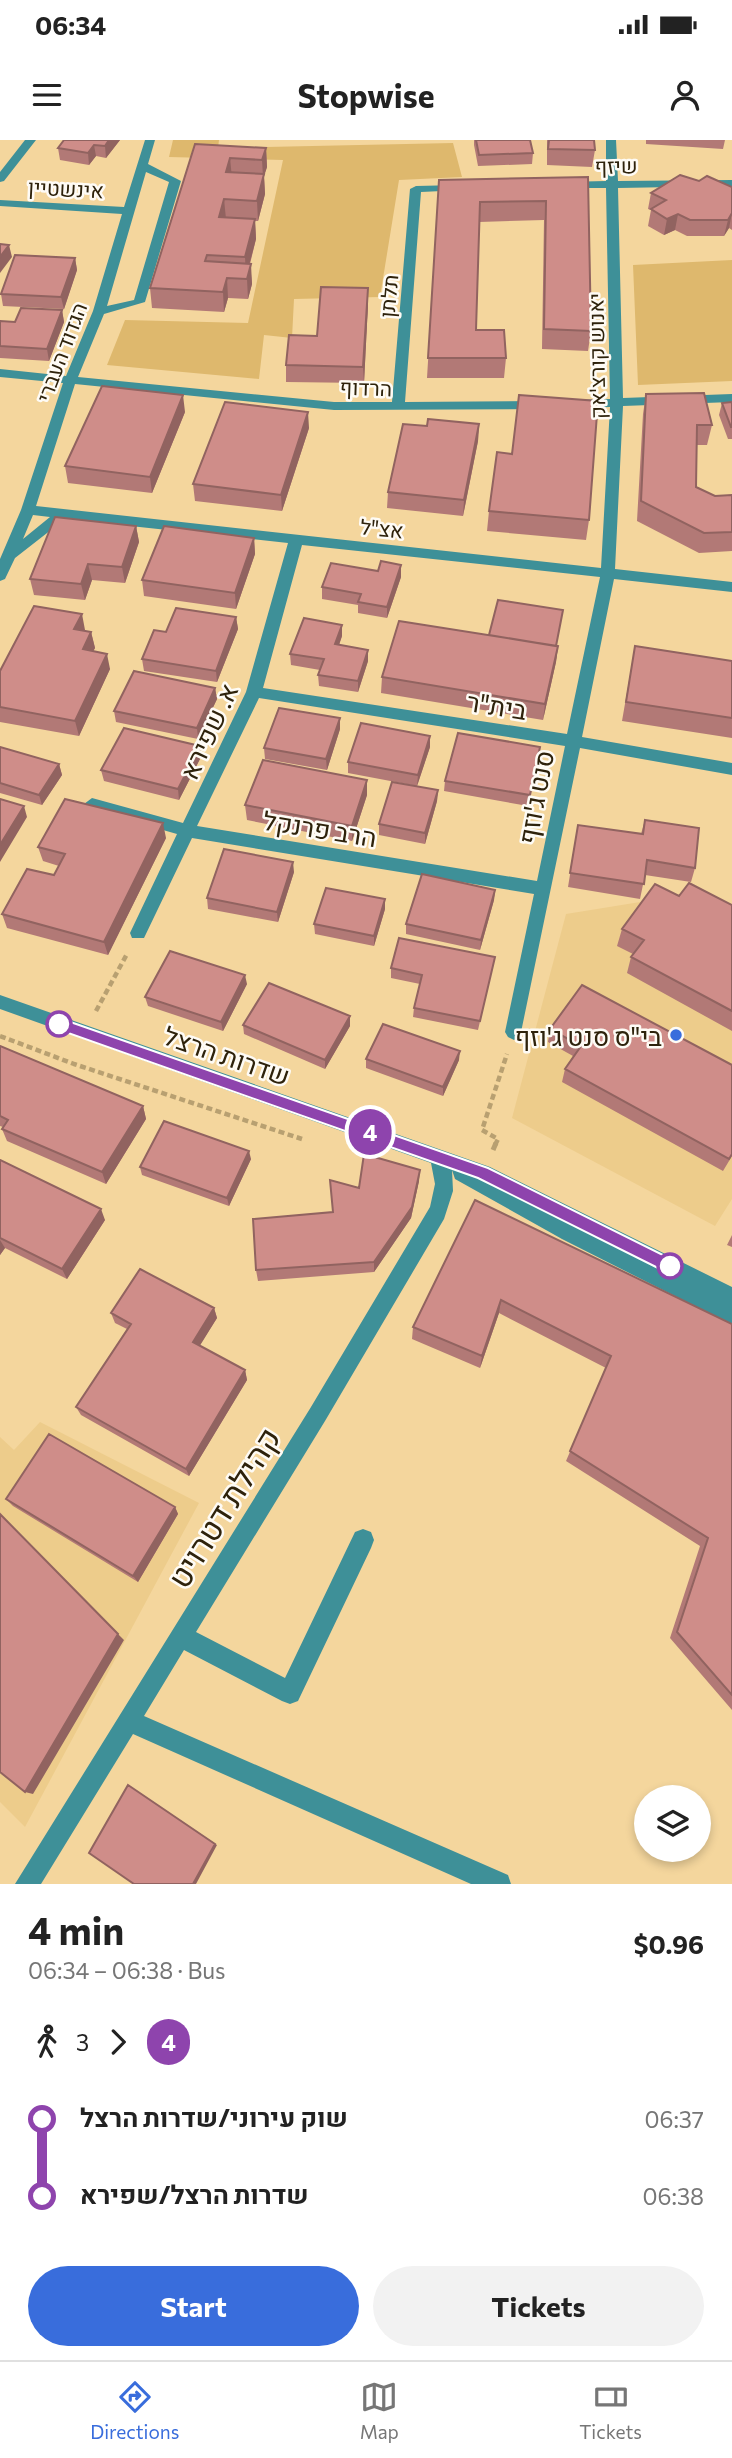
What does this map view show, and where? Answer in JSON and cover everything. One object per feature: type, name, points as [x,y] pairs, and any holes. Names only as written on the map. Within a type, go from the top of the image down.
[{"type":"street","points":[[0,179],[31,140]]},
{"type":"street","name":"הגדוד העברי","points":[[0,576],[28,510],[70,381],[99,311],[150,140]]},
{"type":"street","name":"יאנוש קורצ'אק","points":[[608,572],[617,403],[611,140]]},
{"type":"street","points":[[99,311],[139,302],[175,181],[143,166]]},
{"type":"street","name":"שיזף","points":[[556,186],[732,183]]},
{"type":"street","name":"תלתן","points":[[398,407],[416,188],[472,187]]},
{"type":"street","name":"אינשטיין","points":[[0,203],[130,211]]},
{"type":"street","name":"הרדוף","points":[[0,373],[334,406],[617,403],[732,398]]},
{"type":"street","name":"אצ\"ל","points":[[28,510],[732,587]]},
{"type":"street","points":[[9,557],[62,514]]},
{"type":"street","name":"א. שפירא","points":[[138,933],[254,692],[296,541]]},
{"type":"street","name":"סנט ג'וזף","points":[[514,1032],[608,572]]},
{"type":"street","name":"בית\"ר","points":[[254,692],[573,741],[732,769]]},
{"type":"street","name":"הרב פרנקל","points":[[92,804],[188,831],[543,889]]},
{"type":"street","name":"שדרות הרצל","points":[[0,1002],[483,1173],[732,1297]]},
{"type":"street","name":"שדרות הרצל","points":[[437,1155],[478,1184],[732,1316]]},
{"type":"street","name":"קהילת דטרויט","points":[[27,1884],[318,1414],[442,1204],[445,1182],[437,1155]]},
{"type":"street","points":[[180,1636],[290,1693],[363,1539]]},
{"type":"street","points":[[128,1720],[499,1884]]},
{"type":"path","points":[[84,1033],[138,933]]},
{"type":"path","points":[[483,1173],[498,1139],[482,1130],[514,1032]]},
{"type":"path","points":[[0,1036],[74,1064],[309,1141]]},
{"type":"shaded area","points":[[173,140],[219,140],[218,148],[453,143],[462,177],[399,180],[380,297],[294,299],[292,338],[264,335],[259,379],[107,365],[125,320],[248,323],[283,160],[169,157]]},
{"type":"shaded area","points":[[732,260],[732,381],[638,385],[633,265]]},
{"type":"shaded area","points":[[702,892],[732,907],[732,1199],[715,1226],[512,1118],[566,914]]},
{"type":"shaded area","points":[[40,1422],[199,1503],[25,1827],[0,1802],[0,1437],[14,1450]]},
{"type":"building","points":[[64,140],[109,140],[105,146],[94,145],[88,153],[58,148]]},
{"type":"building","points":[[476,140],[530,140],[533,153],[479,155]]},
{"type":"building","points":[[549,140],[594,140],[595,150],[548,149]]},
{"type":"building","points":[[195,144],[266,148],[262,160],[230,158],[226,172],[264,174],[257,201],[224,199],[219,217],[255,219],[245,257],[207,255],[205,261],[251,264],[247,279],[227,278],[223,292],[150,288]]},
{"type":"building","points":[[680,175],[699,181],[707,176],[732,187],[732,213],[728,220],[690,220],[678,214],[667,219],[651,209],[666,200],[651,193]]},
{"type":"building","points":[[588,177],[591,331],[544,329],[546,201],[480,202],[476,330],[504,330],[506,358],[428,358],[439,180]]},
{"type":"building","points":[[0,244],[9,245],[0,257]]},
{"type":"building","points":[[15,255],[75,258],[61,297],[1,294]]},
{"type":"building","points":[[321,287],[368,288],[363,367],[286,365],[289,335],[317,336]]},
{"type":"building","points":[[21,308],[62,310],[47,349],[0,346],[0,321],[15,322]]},
{"type":"building","points":[[102,386],[183,395],[150,477],[65,466]]},
{"type":"building","points":[[704,393],[712,425],[697,425],[696,487],[715,496],[732,495],[732,532],[704,533],[641,501],[646,394]]},
{"type":"building","points":[[519,395],[598,401],[589,520],[489,511],[497,452],[512,454]]},
{"type":"building","points":[[225,402],[308,412],[281,495],[193,484]]},
{"type":"building","points":[[732,402],[732,427],[731,427],[722,403]]},
{"type":"building","points":[[428,419],[479,424],[464,500],[388,492],[403,424],[427,426]]},
{"type":"building","points":[[55,517],[136,526],[122,567],[88,564],[81,584],[30,579]]},
{"type":"building","points":[[164,526],[254,538],[235,593],[142,580]]},
{"type":"building","points":[[381,561],[401,565],[387,607],[358,602],[361,594],[322,587],[331,563],[378,571]]},
{"type":"building","points":[[498,600],[563,610],[556,646],[489,635]]},
{"type":"building","points":[[34,606],[82,614],[74,629],[91,632],[83,649],[107,654],[75,721],[0,707],[0,671]]},
{"type":"building","points":[[176,608],[236,617],[216,671],[142,659],[154,630],[166,632]]},
{"type":"building","points":[[304,618],[342,625],[335,644],[368,650],[358,681],[318,675],[324,659],[290,654]]},
{"type":"building","points":[[399,621],[558,646],[545,704],[382,677]]},
{"type":"building","points":[[635,646],[732,661],[732,718],[626,702]]},
{"type":"building","points":[[134,671],[215,688],[197,728],[114,711]]},
{"type":"building","points":[[279,708],[340,718],[326,759],[264,748]]},
{"type":"building","points":[[361,723],[430,736],[418,775],[348,762]]},
{"type":"building","points":[[124,728],[200,746],[178,789],[101,770]]},
{"type":"building","points":[[458,733],[540,747],[530,795],[445,781]]},
{"type":"building","points":[[0,747],[59,764],[39,795],[0,783]]},
{"type":"building","points":[[263,760],[367,780],[352,826],[245,805]]},
{"type":"building","points":[[392,782],[438,790],[425,833],[379,824]]},
{"type":"building","points":[[0,799],[24,806],[0,845]]},
{"type":"building","points":[[65,799],[163,823],[104,942],[2,914],[27,869],[54,875],[65,854],[38,847]]},
{"type":"building","points":[[645,820],[699,828],[695,868],[647,860],[644,884],[570,873],[578,825],[643,834]]},
{"type":"building","points":[[224,849],[293,862],[277,912],[207,898]]},
{"type":"building","points":[[422,874],[495,890],[481,940],[406,924]]},
{"type":"building","points":[[689,883],[732,905],[732,1011],[631,957],[644,940],[622,929],[655,884],[679,896]]},
{"type":"building","points":[[326,888],[385,899],[374,936],[314,924]]},
{"type":"building","points":[[399,938],[495,957],[480,1021],[414,1008],[422,975],[391,968]]},
{"type":"building","points":[[170,951],[245,975],[221,1022],[145,997]]},
{"type":"building","points":[[269,983],[350,1016],[325,1060],[243,1025]]},
{"type":"building","points":[[582,985],[732,1065],[732,1154],[729,1159],[565,1069],[581,1046],[550,1029]]},
{"type":"building","points":[[383,1024],[460,1051],[443,1087],[366,1059]]},
{"type":"building","points":[[0,1046],[143,1106],[102,1172],[2,1129],[8,1120],[0,1116]]},
{"type":"building","points":[[164,1121],[249,1151],[227,1198],[140,1167]]},
{"type":"building","points":[[364,1154],[420,1170],[412,1207],[374,1262],[256,1270],[253,1219],[333,1212],[330,1180],[359,1188]]},
{"type":"building","points":[[0,1160],[101,1209],[62,1269],[0,1238]]},
{"type":"building","points":[[475,1200],[732,1324],[732,1695],[677,1632],[708,1538],[570,1451],[611,1356],[501,1300],[482,1356],[413,1327]]},
{"type":"building","points":[[140,1269],[214,1308],[193,1342],[245,1370],[186,1469],[76,1407],[131,1324],[111,1313]]},
{"type":"building","points":[[49,1434],[175,1507],[133,1576],[6,1499]]},
{"type":"building","points":[[0,1514],[118,1634],[25,1792],[0,1772]]},
{"type":"building","points":[[128,1785],[215,1844],[193,1884],[134,1884],[89,1853]]},
{"type":"bus line","name":"4","points":[[59,1024],[483,1173],[670,1266]]},
{"type":"place","name":"בי\"ס סנט ג'וזף","points":[[676,1035]]}]
